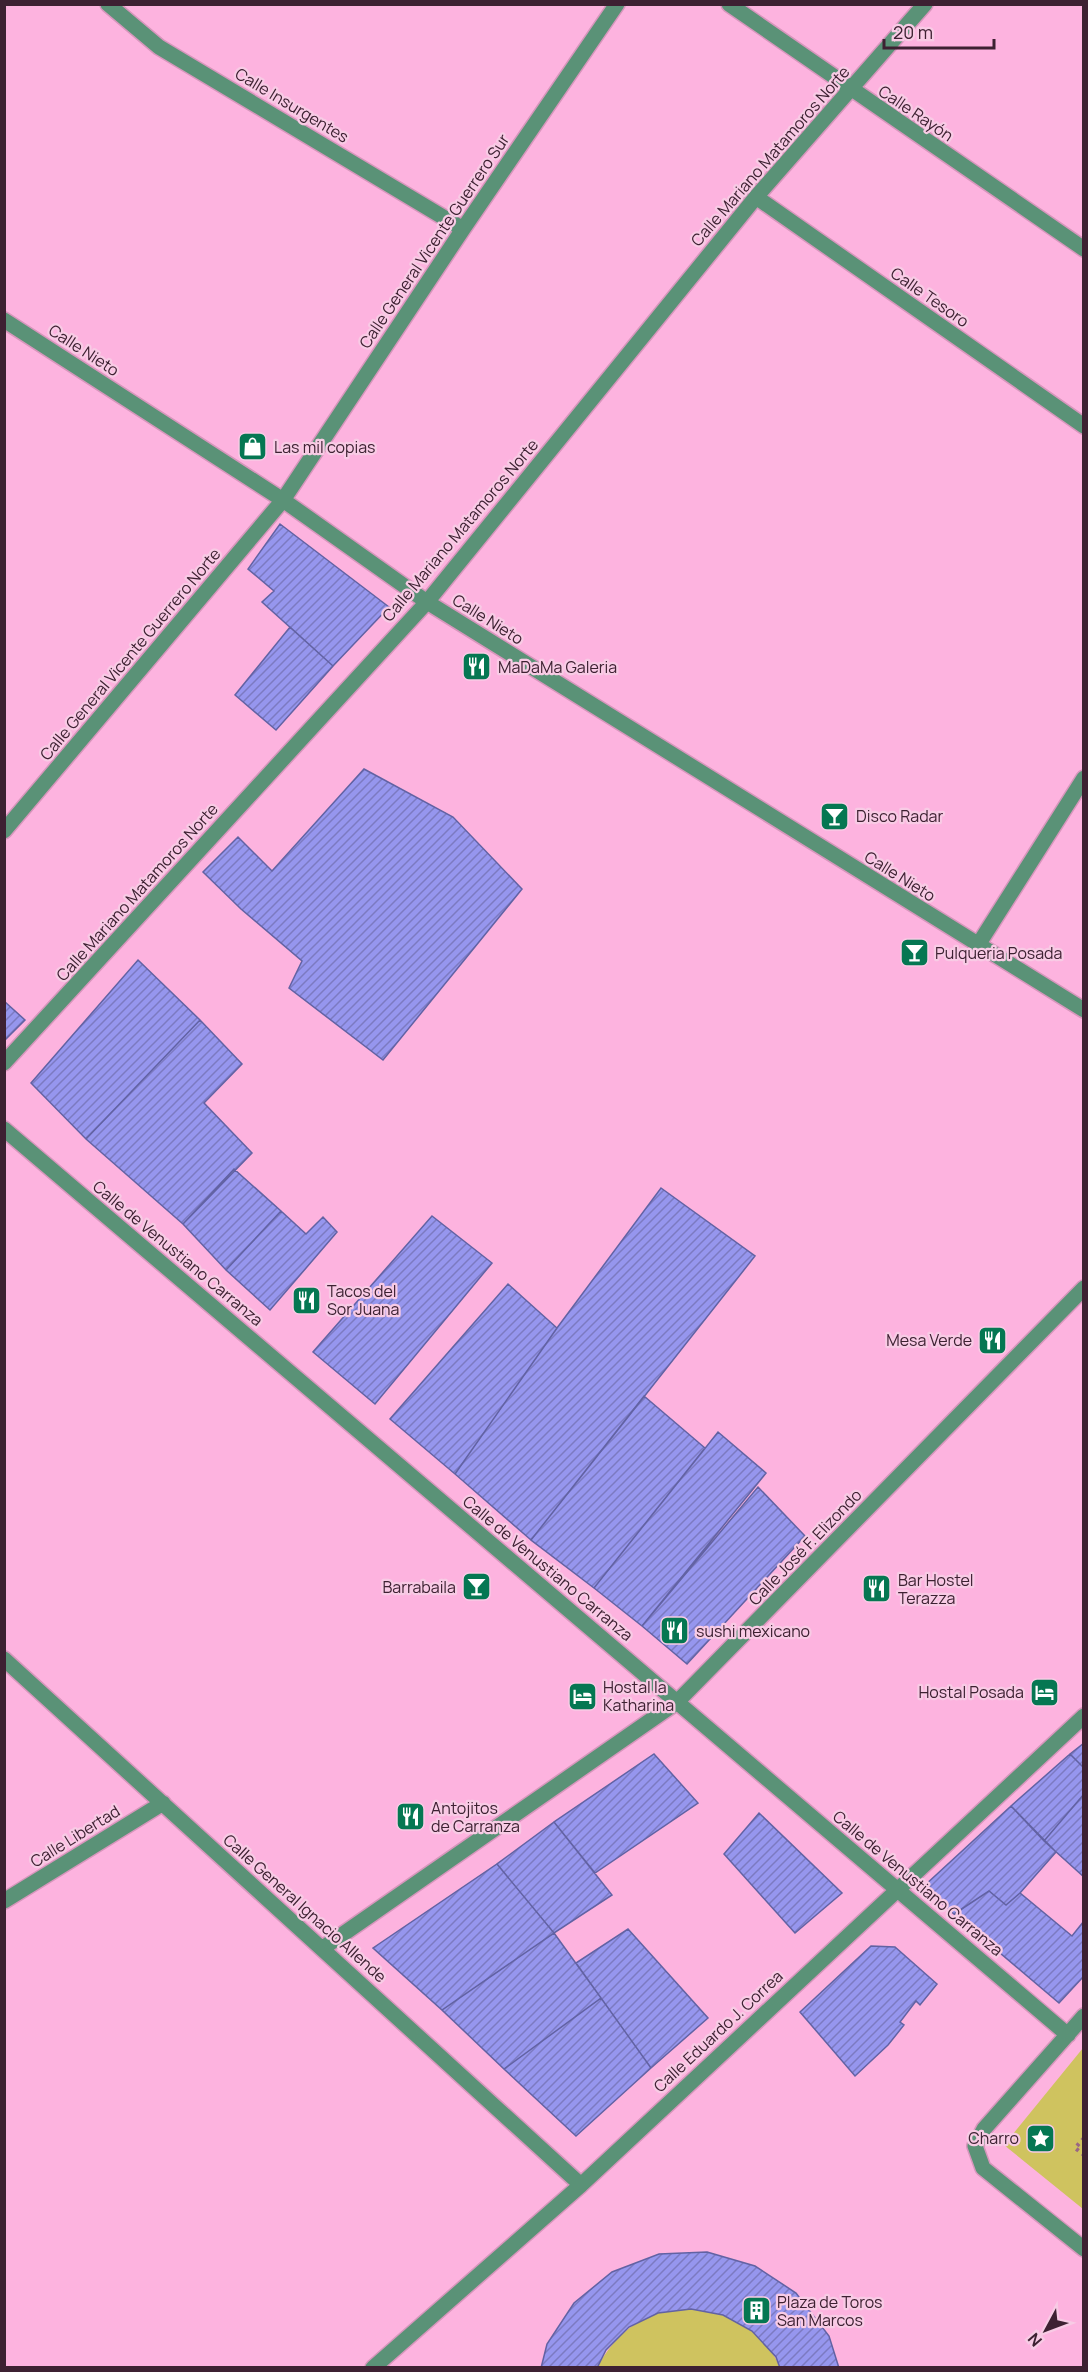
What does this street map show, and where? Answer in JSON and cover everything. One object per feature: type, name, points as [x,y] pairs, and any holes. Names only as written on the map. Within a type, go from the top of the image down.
[{"type":"street","name":"Calle Insurgentes","points":[[108,4],[159,47],[463,229]]},
{"type":"street","name":"Calle General Vicente Guerrero Sur","points":[[283,500],[463,229],[617,4]]},
{"type":"street","name":"Calle Rayón","points":[[729,4],[1083,249]]},
{"type":"street","name":"Calle Mariano Matamoros Norte","points":[[4,1063],[427,602],[756,197],[925,4]]},
{"type":"street","name":"Calle Tesoro","points":[[756,197],[1083,426]]},
{"type":"street","name":"Calle Nieto","points":[[4,320],[283,500],[427,602],[1083,1010]]},
{"type":"street","name":"Calle General Vicente Guerrero Norte","points":[[4,831],[283,500]]},
{"type":"street","points":[[978,945],[1083,778]]},
{"type":"street","name":"Calle de Venustiano Carranza","points":[[4,1129],[1068,2034]]},
{"type":"street","name":"Calle José F. Elizondo","points":[[323,1948],[677,1702],[1083,1288]]},
{"type":"street","name":"Calle General Ignacio Allende","points":[[4,1659],[581,2185]]},
{"type":"street","name":"Calle Eduardo J. Correa","points":[[373,2367],[581,2185],[896,1888],[1083,1716]]},
{"type":"street","name":"Calle Libertad","points":[[4,1901],[164,1803]]},
{"type":"street","points":[[1083,2016],[984,2129],[975,2146],[983,2168],[1083,2249]]},
{"type":"path","points":[[1083,2138],[1075,2148],[1083,2153]]},
{"type":"shaded area","points":[[1083,2048],[1083,2209],[1004,2145]]},
{"type":"shaded area","points":[[691,2309],[719,2314],[741,2323],[757,2335],[776,2358],[780,2367],[597,2368],[608,2350],[622,2334],[638,2322],[662,2312]]},
{"type":"building","points":[[280,524],[389,607],[333,666],[262,602],[274,591],[248,569]]},
{"type":"building","points":[[290,627],[333,666],[276,730],[235,695]]},
{"type":"building","points":[[364,769],[453,817],[522,889],[383,1060],[289,988],[302,961],[241,909],[203,872],[238,837],[272,871]]},
{"type":"building","points":[[138,960],[200,1020],[86,1139],[31,1083]]},
{"type":"building","points":[[4,1001],[25,1020],[4,1041]]},
{"type":"building","points":[[200,1020],[242,1064],[204,1103],[252,1153],[183,1224],[86,1139]]},
{"type":"building","points":[[234,1169],[281,1211],[226,1270],[183,1224]]},
{"type":"building","points":[[661,1188],[755,1256],[531,1540],[455,1474],[557,1328]]},
{"type":"building","points":[[281,1211],[306,1234],[323,1217],[337,1232],[270,1310],[226,1270]]},
{"type":"building","points":[[432,1216],[492,1263],[375,1404],[313,1352]]},
{"type":"building","points":[[508,1284],[557,1328],[455,1474],[390,1419]]},
{"type":"building","points":[[644,1396],[705,1448],[594,1588],[531,1540]]},
{"type":"building","points":[[718,1432],[766,1473],[642,1626],[594,1588]]},
{"type":"building","points":[[758,1487],[805,1536],[687,1664],[642,1626]]},
{"type":"building","points":[[1084,1743],[1084,1768],[1070,1754]]},
{"type":"building","points":[[654,1754],[698,1803],[595,1873],[554,1822]]},
{"type":"building","points":[[1070,1754],[1084,1768],[1084,1794],[1044,1841],[1011,1806]]},
{"type":"building","points":[[1084,1794],[1084,1877],[1044,1841]]},
{"type":"building","points":[[1011,1806],[1056,1852],[1020,1893],[1006,1905],[989,1891],[954,1914],[923,1887]]},
{"type":"building","points":[[759,1813],[842,1893],[795,1933],[724,1854]]},
{"type":"building","points":[[554,1822],[612,1895],[554,1933],[497,1864]]},
{"type":"building","points":[[497,1864],[554,1933],[442,2010],[373,1948]]},
{"type":"building","points":[[989,1891],[1006,1905],[1020,1893],[1072,1936],[1084,1921],[1084,1976],[1059,2003],[954,1914]]},
{"type":"building","points":[[628,1929],[708,2018],[651,2068],[576,1963]]},
{"type":"building","points":[[554,1933],[601,1998],[504,2069],[442,2010]]},
{"type":"building","points":[[871,1946],[895,1947],[937,1984],[920,2005],[916,2001],[900,2022],[904,2025],[888,2045],[855,2076],[800,2012]]},
{"type":"building","points":[[601,1998],[651,2068],[576,2136],[504,2069]]},
{"type":"building","name":"Plaza de Toros San Marcos","points":[[707,2252],[755,2266],[796,2293],[829,2336],[839,2368],[780,2368],[776,2357],[752,2331],[723,2315],[691,2309],[658,2313],[629,2327],[606,2350],[597,2368],[541,2368],[547,2344],[574,2303],[612,2272],[659,2254]]},
{"type":"place","name":"Las mil copias","points":[[253,447]]},
{"type":"place","name":"MaDaMa Galeria","points":[[477,667]]},
{"type":"place","name":"Disco Radar","points":[[835,816]]},
{"type":"place","name":"Pulqueria Posada","points":[[914,953]]},
{"type":"place","name":"Tacos del Sor Juana","points":[[306,1300]]},
{"type":"place","name":"Mesa Verde","points":[[993,1340]]},
{"type":"place","name":"Barrabaila","points":[[477,1587]]},
{"type":"place","name":"Bar Hostel Terazza","points":[[877,1589]]},
{"type":"place","name":"sushi mexicano","points":[[675,1631]]},
{"type":"place","name":"Hostal Posada","points":[[1045,1692]]},
{"type":"place","name":"Hostal la Katharina","points":[[582,1696]]},
{"type":"place","name":"Antojitos de Carranza","points":[[410,1817]]},
{"type":"place","name":"Charro","points":[[1040,2138]]},
{"type":"place","name":"Plaza de Toros San Marcos","points":[[756,2311]]}]
